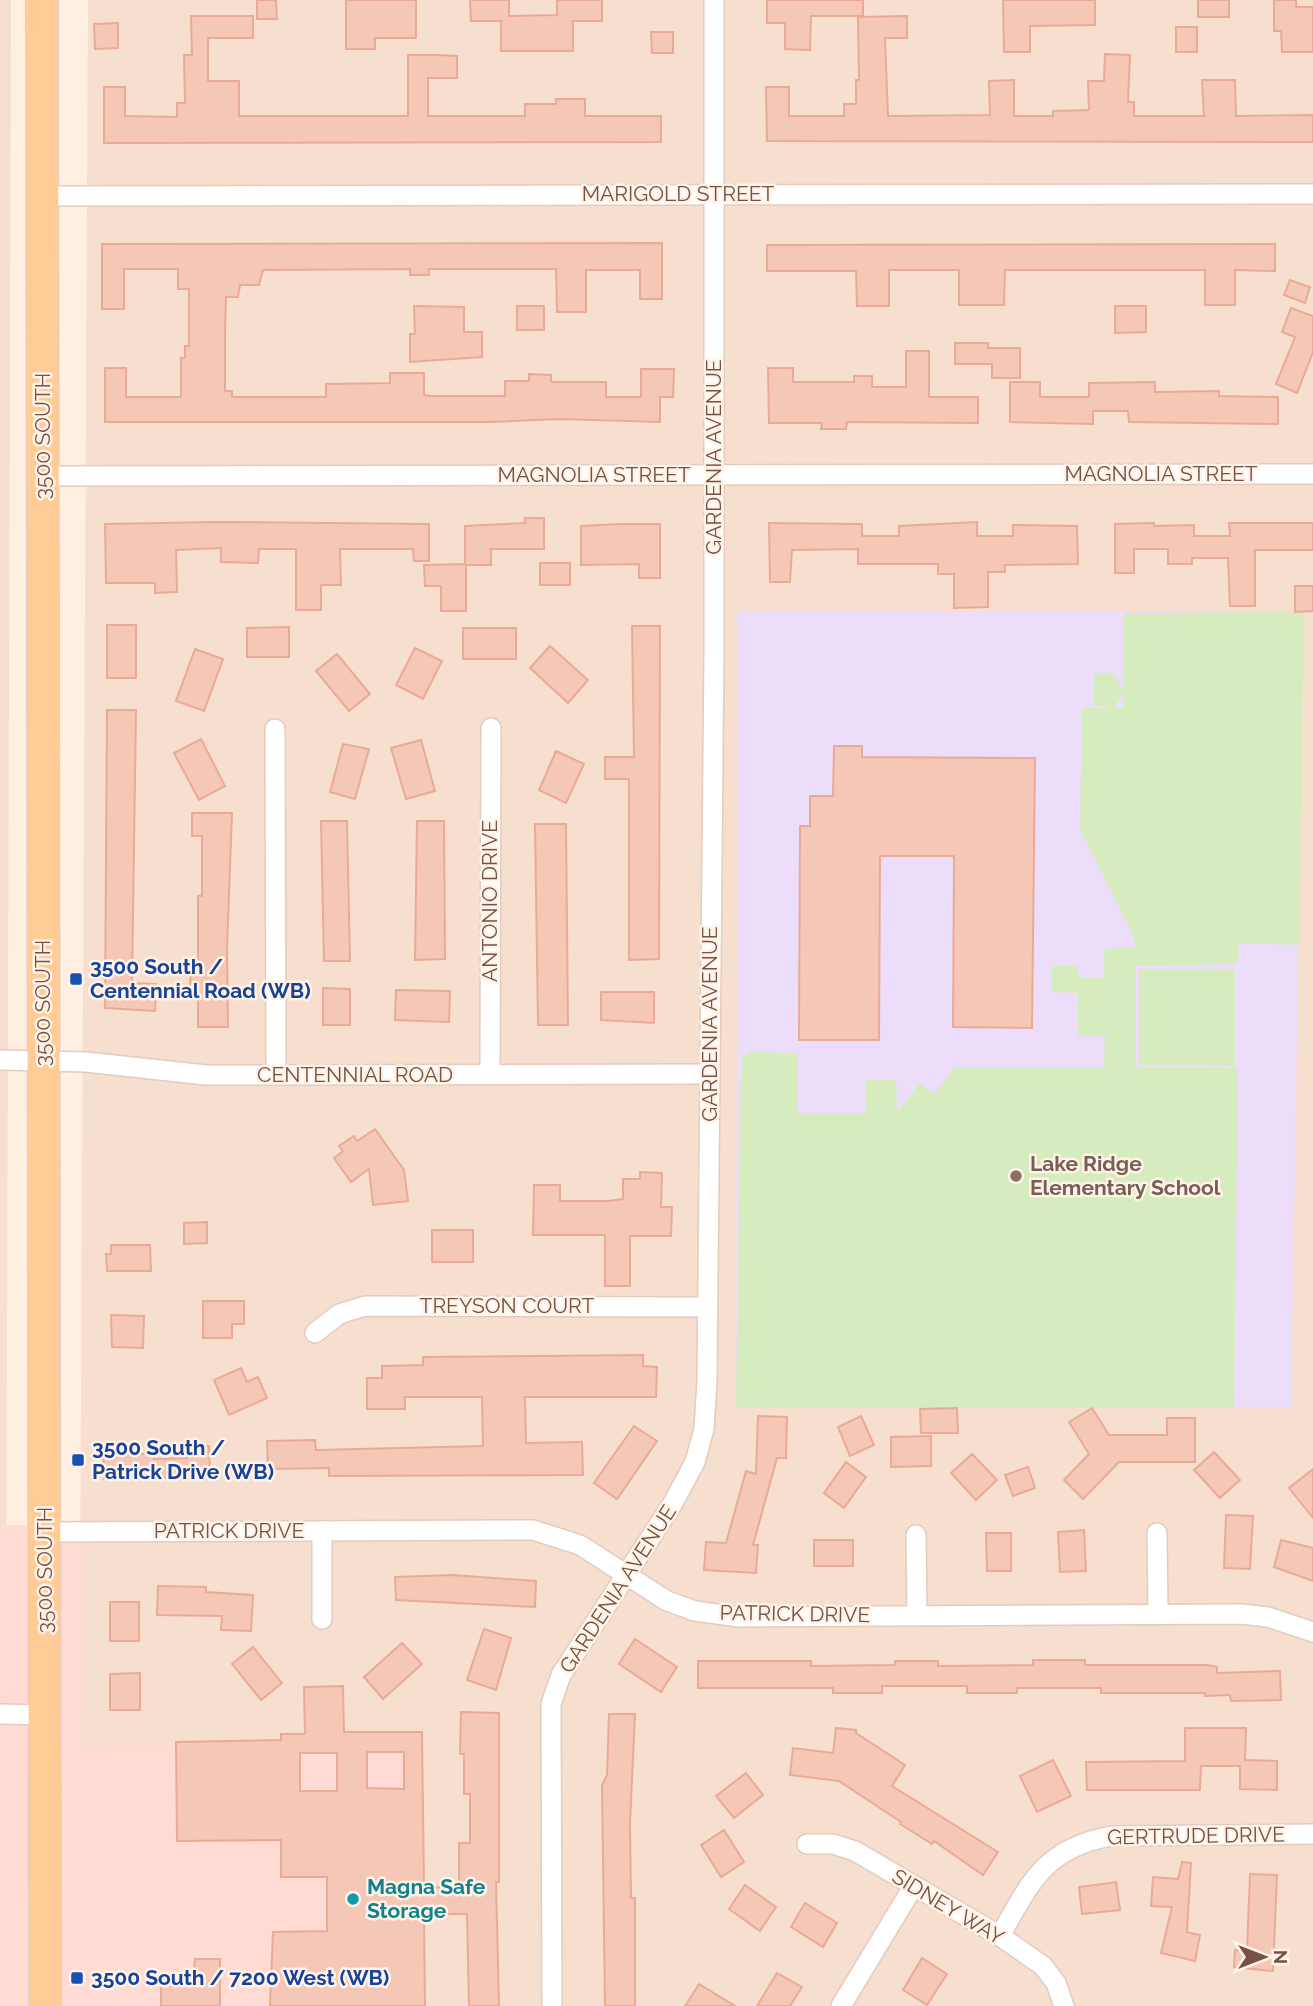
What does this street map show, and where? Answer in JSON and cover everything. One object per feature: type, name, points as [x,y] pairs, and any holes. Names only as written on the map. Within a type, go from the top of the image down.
[{"type":"main road","name":"3500 SOUTH","points":[[42,0],[45,2006]]},
{"type":"street","name":"GARDENIA AVENUE","points":[[552,2006],[551,1704],[561,1675],[624,1574],[673,1503],[695,1462],[704,1429],[715,474],[715,0]]},
{"type":"street","name":"MARIGOLD STREET","points":[[42,196],[1313,194]]},
{"type":"street","name":"MAGNOLIA STREET","points":[[43,476],[1313,474]]},
{"type":"street","name":"ANTONIO DRIVE","points":[[490,1074],[491,728]]},
{"type":"street","points":[[275,729],[276,1075]]},
{"type":"street","name":"CENTENNIAL ROAD","points":[[0,1060],[43,1060],[206,1075],[710,1074]]},
{"type":"street","name":"TREYSON COURT","points":[[315,1333],[338,1314],[365,1306],[707,1307]]},
{"type":"street","name":"PATRICK DRIVE","points":[[44,1532],[533,1530],[580,1545],[648,1591],[695,1611],[739,1617],[1241,1614],[1268,1618],[1313,1632]]},
{"type":"street","points":[[322,1531],[322,1619]]},
{"type":"street","points":[[1157,1533],[1158,1614]]},
{"type":"street","points":[[916,1535],[917,1615]]},
{"type":"street","points":[[0,1714],[45,1715]]},
{"type":"street","name":"GERTRUDE DRIVE","points":[[1000,1936],[1041,1870],[1066,1849],[1088,1840],[1112,1836],[1313,1834]]},
{"type":"street","name":"SIDNEY WAY","points":[[807,1844],[833,1844],[855,1852],[1000,1936],[1043,1966],[1056,1983],[1064,2006]]},
{"type":"street","points":[[841,2006],[913,1887]]},
{"type":"shaded area","points":[[0,0],[11,0],[5,2006],[0,2006]]},
{"type":"shaded area","points":[[88,0],[1313,0],[1313,2006],[78,2006]]},
{"type":"shaded area","name":"Lake Ridge Elementary School","points":[[738,612],[1304,612],[1291,1407],[736,1408]]},
{"type":"shaded area","points":[[0,1525],[83,1525],[82,1747],[423,1736],[423,2006],[0,2006]]},
{"type":"green space","points":[[1304,612],[1299,945],[1239,943],[1238,964],[1136,966],[1136,1067],[1238,1068],[1234,1408],[736,1408],[741,1059],[749,1052],[798,1053],[798,1113],[866,1113],[866,1080],[896,1080],[897,1112],[920,1083],[934,1094],[955,1067],[1104,1067],[1105,1036],[1078,1036],[1078,993],[1052,992],[1052,966],[1078,966],[1079,978],[1104,978],[1104,952],[1107,948],[1136,948],[1133,935],[1080,829],[1082,708],[1123,708],[1123,695],[1114,707],[1093,706],[1093,673],[1113,673],[1123,689],[1124,613]]},
{"type":"green space","points":[[1139,969],[1235,969],[1235,1066],[1139,1065]]},
{"type":"building","points":[[257,0],[276,0],[277,19],[257,19]]},
{"type":"building","points":[[346,0],[416,0],[416,38],[375,38],[375,49],[346,49]]},
{"type":"building","points":[[470,0],[509,0],[509,16],[557,15],[557,0],[602,0],[602,21],[573,21],[573,51],[501,51],[501,21],[471,21]]},
{"type":"building","points":[[767,0],[863,0],[863,16],[811,16],[810,50],[785,49],[785,23],[767,23]]},
{"type":"building","points":[[1003,0],[1095,0],[1095,25],[1030,26],[1030,52],[1004,52]]},
{"type":"building","points":[[1198,0],[1229,0],[1229,17],[1198,17]]},
{"type":"building","points":[[1274,0],[1296,0],[1296,7],[1313,7],[1313,52],[1282,52],[1281,31],[1274,31]]},
{"type":"building","points":[[191,16],[253,16],[253,38],[208,38],[208,81],[239,81],[239,116],[408,116],[408,55],[457,56],[457,78],[428,78],[428,116],[525,116],[525,104],[556,104],[556,99],[585,99],[585,116],[661,116],[661,142],[104,143],[104,87],[125,87],[125,116],[177,117],[177,103],[185,103],[184,55],[192,55]]},
{"type":"building","points":[[907,16],[907,38],[885,38],[888,116],[990,115],[989,81],[1014,80],[1014,116],[1053,116],[1053,111],[1089,110],[1088,81],[1104,81],[1105,54],[1130,55],[1128,102],[1134,102],[1134,116],[1204,116],[1202,80],[1235,80],[1236,116],[1313,115],[1313,142],[767,141],[766,87],[789,87],[789,116],[844,116],[844,104],[856,104],[856,80],[859,80],[858,17]]},
{"type":"building","points":[[118,23],[118,48],[95,49],[94,24]]},
{"type":"building","points":[[1176,27],[1197,27],[1197,52],[1176,52]]},
{"type":"building","points":[[651,32],[673,32],[673,53],[652,53]]},
{"type":"building","points":[[662,243],[662,299],[640,299],[640,270],[586,270],[586,312],[557,312],[556,269],[429,269],[429,275],[410,275],[410,269],[263,270],[259,285],[240,285],[238,297],[226,297],[225,331],[225,391],[232,391],[232,397],[326,397],[326,384],[390,383],[390,373],[424,373],[424,395],[429,396],[505,396],[505,381],[529,381],[529,374],[551,375],[551,382],[606,382],[606,397],[641,397],[641,369],[674,369],[673,397],[660,397],[660,422],[559,419],[490,422],[105,422],[105,368],[126,368],[126,397],[181,397],[181,358],[185,358],[185,346],[189,346],[189,289],[178,289],[178,269],[124,269],[124,309],[102,309],[102,244]]},
{"type":"building","points":[[1275,244],[1275,271],[1235,270],[1235,305],[1205,305],[1205,270],[1005,270],[1004,305],[959,305],[959,270],[889,270],[889,306],[857,306],[856,271],[767,271],[767,245]]},
{"type":"building","points":[[1290,280],[1310,287],[1305,303],[1284,295]]},
{"type":"building","points":[[414,306],[464,307],[464,332],[482,332],[482,357],[410,362],[410,334],[415,334]]},
{"type":"building","points":[[517,306],[544,306],[544,330],[517,330]]},
{"type":"building","points":[[1115,306],[1146,306],[1146,332],[1115,333]]},
{"type":"building","points":[[1291,308],[1313,316],[1313,352],[1297,393],[1276,384],[1295,337],[1282,332]]},
{"type":"building","points":[[955,343],[988,343],[988,348],[1020,348],[1020,378],[992,378],[992,364],[955,364]]},
{"type":"building","points":[[906,351],[929,351],[929,397],[978,397],[978,423],[847,422],[846,429],[821,429],[822,423],[769,423],[768,368],[793,368],[793,382],[854,382],[854,376],[872,376],[872,387],[906,387]]},
{"type":"building","points":[[1010,382],[1040,382],[1040,397],[1089,397],[1089,383],[1155,382],[1155,392],[1219,391],[1219,396],[1278,397],[1278,424],[1129,422],[1128,411],[1093,411],[1093,424],[1010,422]]},
{"type":"building","points":[[525,518],[544,518],[544,549],[491,549],[491,565],[466,565],[466,611],[441,611],[441,586],[425,586],[424,565],[465,564],[465,526],[525,523]]},
{"type":"building","points":[[977,522],[977,536],[1013,536],[1013,525],[1077,526],[1078,564],[1005,565],[1005,572],[988,572],[988,607],[954,608],[954,574],[938,574],[938,564],[858,564],[858,549],[792,550],[790,582],[770,582],[769,523],[862,524],[862,536],[899,536],[899,526]]},
{"type":"building","points":[[1154,523],[1154,526],[1194,525],[1194,536],[1230,536],[1229,523],[1313,523],[1313,550],[1255,550],[1255,606],[1230,606],[1228,558],[1192,558],[1192,564],[1168,564],[1168,549],[1134,549],[1134,573],[1115,573],[1115,524]]},
{"type":"building","points":[[105,524],[429,524],[429,561],[414,561],[413,549],[340,549],[341,585],[321,585],[321,610],[296,610],[296,549],[259,549],[258,563],[221,562],[221,548],[176,550],[177,592],[155,593],[155,583],[106,583]]},
{"type":"building","points":[[660,524],[660,578],[639,578],[639,564],[581,565],[581,526]]},
{"type":"building","points":[[540,563],[570,563],[570,585],[540,585]]},
{"type":"building","points":[[1295,586],[1313,586],[1313,611],[1295,612]]},
{"type":"building","points":[[107,625],[136,625],[136,678],[107,678]]},
{"type":"building","points":[[632,626],[660,626],[659,959],[629,960],[629,779],[605,779],[605,757],[634,757]]},
{"type":"building","points":[[289,627],[289,657],[247,657],[247,628]]},
{"type":"building","points":[[463,628],[516,628],[516,659],[463,659]]},
{"type":"building","points":[[550,646],[588,680],[568,703],[530,668]]},
{"type":"building","points":[[415,648],[442,661],[423,699],[396,685]]},
{"type":"building","points":[[195,649],[223,659],[204,711],[176,701]]},
{"type":"building","points":[[337,654],[370,694],[349,711],[316,671]]},
{"type":"building","points":[[107,710],[136,710],[132,983],[156,984],[155,1011],[105,1008]]},
{"type":"building","points":[[201,739],[225,786],[199,800],[174,753]]},
{"type":"building","points":[[421,740],[435,791],[406,799],[391,748]]},
{"type":"building","points":[[343,744],[369,749],[355,799],[330,792]]},
{"type":"building","points":[[834,746],[862,746],[862,757],[1035,758],[1032,1028],[953,1027],[954,856],[880,856],[879,1040],[799,1040],[800,826],[810,826],[810,796],[833,796]]},
{"type":"building","points":[[556,751],[584,764],[566,803],[539,790]]},
{"type":"building","points":[[192,813],[232,813],[227,948],[228,1027],[198,1027],[198,989],[190,989],[191,969],[198,969],[198,896],[202,896],[202,836],[192,836]]},
{"type":"building","points":[[321,821],[347,821],[350,961],[324,961]]},
{"type":"building","points":[[417,821],[444,821],[445,959],[415,960]]},
{"type":"building","points":[[535,824],[566,824],[568,1025],[538,1025]]},
{"type":"building","points":[[323,988],[350,989],[350,1025],[323,1025]]},
{"type":"building","points":[[396,990],[450,991],[449,1022],[395,1020]]},
{"type":"building","points":[[601,992],[654,992],[654,1023],[601,1020]]},
{"type":"building","points":[[375,1129],[404,1170],[408,1201],[373,1205],[369,1169],[351,1182],[334,1158],[343,1151],[339,1146],[354,1136],[357,1141]]},
{"type":"building","points":[[640,1172],[662,1173],[661,1207],[672,1207],[671,1236],[630,1236],[630,1286],[605,1286],[605,1235],[533,1235],[534,1185],[560,1185],[560,1201],[608,1201],[623,1199],[623,1179],[640,1179]]},
{"type":"building","points":[[207,1222],[207,1243],[184,1244],[184,1223]]},
{"type":"building","points":[[432,1230],[473,1230],[473,1262],[432,1262]]},
{"type":"building","points":[[111,1245],[150,1245],[151,1271],[107,1271],[106,1254],[111,1254]]},
{"type":"building","points":[[203,1301],[244,1301],[244,1324],[232,1324],[232,1338],[203,1338]]},
{"type":"building","points":[[111,1315],[144,1316],[143,1348],[112,1347]]},
{"type":"building","points":[[643,1355],[643,1366],[657,1367],[656,1397],[525,1397],[526,1443],[582,1442],[583,1475],[329,1476],[329,1468],[268,1469],[267,1441],[315,1440],[316,1450],[483,1446],[482,1397],[405,1397],[405,1409],[367,1409],[367,1378],[382,1378],[382,1366],[423,1365],[423,1357]]},
{"type":"building","points":[[241,1368],[247,1382],[258,1377],[267,1398],[229,1415],[214,1380]]},
{"type":"building","points":[[957,1408],[958,1433],[921,1433],[920,1409]]},
{"type":"building","points":[[1092,1408],[1109,1435],[1167,1435],[1167,1418],[1195,1418],[1195,1462],[1119,1462],[1083,1499],[1064,1480],[1089,1454],[1069,1422]]},
{"type":"building","points":[[758,1416],[787,1417],[786,1458],[777,1458],[753,1545],[758,1545],[756,1573],[704,1570],[706,1542],[726,1543],[746,1471],[756,1474]]},
{"type":"building","points":[[861,1416],[874,1445],[850,1456],[838,1427]]},
{"type":"building","points":[[634,1426],[657,1441],[617,1499],[594,1483]]},
{"type":"building","points":[[931,1436],[931,1466],[891,1467],[891,1437]]},
{"type":"building","points":[[209,1446],[210,1477],[104,1479],[103,1449],[140,1447],[140,1454],[154,1453],[154,1459],[187,1458],[186,1447]]},
{"type":"building","points":[[1214,1452],[1240,1480],[1220,1498],[1194,1470]]},
{"type":"building","points":[[972,1454],[997,1480],[976,1500],[951,1473]]},
{"type":"building","points":[[846,1462],[866,1477],[844,1508],[824,1493]]},
{"type":"building","points":[[1028,1467],[1035,1488],[1013,1496],[1005,1475]]},
{"type":"building","points":[[1313,1469],[1313,1518],[1289,1488]]},
{"type":"building","points":[[1226,1515],[1253,1516],[1250,1569],[1224,1568]]},
{"type":"building","points":[[1084,1530],[1086,1571],[1060,1572],[1058,1532]]},
{"type":"building","points":[[986,1533],[1011,1533],[1011,1571],[987,1571]]},
{"type":"building","points":[[814,1540],[853,1540],[853,1566],[814,1566]]},
{"type":"building","points":[[1281,1540],[1313,1548],[1313,1581],[1274,1567]]},
{"type":"building","points":[[452,1575],[536,1581],[535,1607],[396,1600],[395,1577]]},
{"type":"building","points":[[158,1586],[206,1587],[206,1592],[253,1595],[251,1631],[221,1630],[222,1616],[157,1615]]},
{"type":"building","points":[[110,1602],[139,1602],[139,1641],[110,1641]]},
{"type":"building","points":[[484,1629],[511,1638],[496,1690],[467,1680]]},
{"type":"building","points":[[635,1639],[677,1667],[661,1692],[619,1664]]},
{"type":"building","points":[[402,1643],[422,1664],[383,1699],[364,1677]]},
{"type":"building","points":[[253,1647],[282,1683],[261,1700],[232,1664]]},
{"type":"building","points":[[1033,1660],[1085,1660],[1085,1665],[1207,1665],[1217,1667],[1217,1673],[1280,1671],[1281,1700],[1231,1701],[1230,1695],[1205,1696],[1205,1693],[1101,1693],[1101,1688],[1017,1688],[1017,1693],[967,1693],[967,1686],[882,1686],[882,1693],[833,1693],[833,1688],[698,1688],[698,1661],[811,1661],[811,1666],[895,1665],[895,1661],[938,1661],[938,1666],[1033,1665]]},
{"type":"building","points":[[140,1673],[140,1710],[110,1710],[110,1674]]},
{"type":"building","points":[[343,1686],[344,1732],[422,1732],[424,1887],[459,1887],[459,1843],[470,1843],[470,1794],[464,1794],[464,1754],[460,1754],[461,1712],[499,1713],[499,1882],[496,1882],[499,2006],[469,2006],[467,1914],[424,1914],[425,2006],[270,2006],[273,1932],[327,1931],[327,1877],[281,1877],[281,1840],[177,1841],[176,1742],[281,1740],[281,1734],[305,1734],[304,1687]],"holes":[[[367,1752],[404,1752],[404,1789],[367,1788]],[[300,1753],[337,1753],[337,1791],[300,1791]]]},
{"type":"building","points":[[609,1714],[635,1714],[630,1823],[631,1898],[635,1898],[635,2006],[605,2006],[602,1785],[607,1775]]},
{"type":"building","points":[[836,1728],[856,1730],[856,1733],[905,1765],[892,1786],[998,1852],[983,1875],[934,1841],[932,1844],[900,1824],[901,1822],[839,1781],[790,1775],[793,1748],[833,1753]]},
{"type":"building","points":[[1185,1728],[1246,1728],[1245,1760],[1277,1761],[1277,1790],[1240,1789],[1240,1766],[1201,1766],[1200,1790],[1087,1790],[1086,1762],[1185,1761]]},
{"type":"building","points":[[1053,1760],[1071,1796],[1037,1812],[1020,1776]]},
{"type":"building","points":[[746,1773],[763,1795],[734,1818],[716,1796]]},
{"type":"building","points":[[724,1830],[744,1862],[721,1877],[701,1845]]},
{"type":"building","points":[[1182,1862],[1191,1863],[1187,1932],[1200,1935],[1195,1961],[1161,1953],[1172,1907],[1151,1906],[1153,1877],[1178,1879]]},
{"type":"building","points":[[1250,1874],[1277,1875],[1273,1971],[1234,1967],[1235,1950],[1247,1951]]},
{"type":"building","points":[[1116,1882],[1120,1910],[1082,1914],[1079,1887]]},
{"type":"building","points":[[745,1885],[776,1907],[760,1931],[729,1909]]},
{"type":"building","points":[[805,1903],[837,1923],[823,1947],[791,1927]]},
{"type":"building","points":[[922,1958],[947,1974],[927,2005],[903,1990]]},
{"type":"building","points":[[195,1959],[220,1959],[220,2006],[161,2006],[161,1976],[194,1975]]},
{"type":"building","points":[[777,1973],[802,1987],[790,2006],[757,2006]]},
{"type":"building","points":[[699,1984],[735,2006],[685,2006]]},
{"type":"place","name":"3500 South / Centennial Road (WB)","points":[[76,979]]},
{"type":"place","name":"Lake Ridge Elementary School","points":[[1016,1176]]},
{"type":"place","name":"3500 South / Patrick Drive (WB)","points":[[78,1460]]},
{"type":"place","name":"Magna Safe Storage","points":[[353,1899]]},
{"type":"place","name":"3500 South / 7200 West (WB)","points":[[77,1978]]}]
